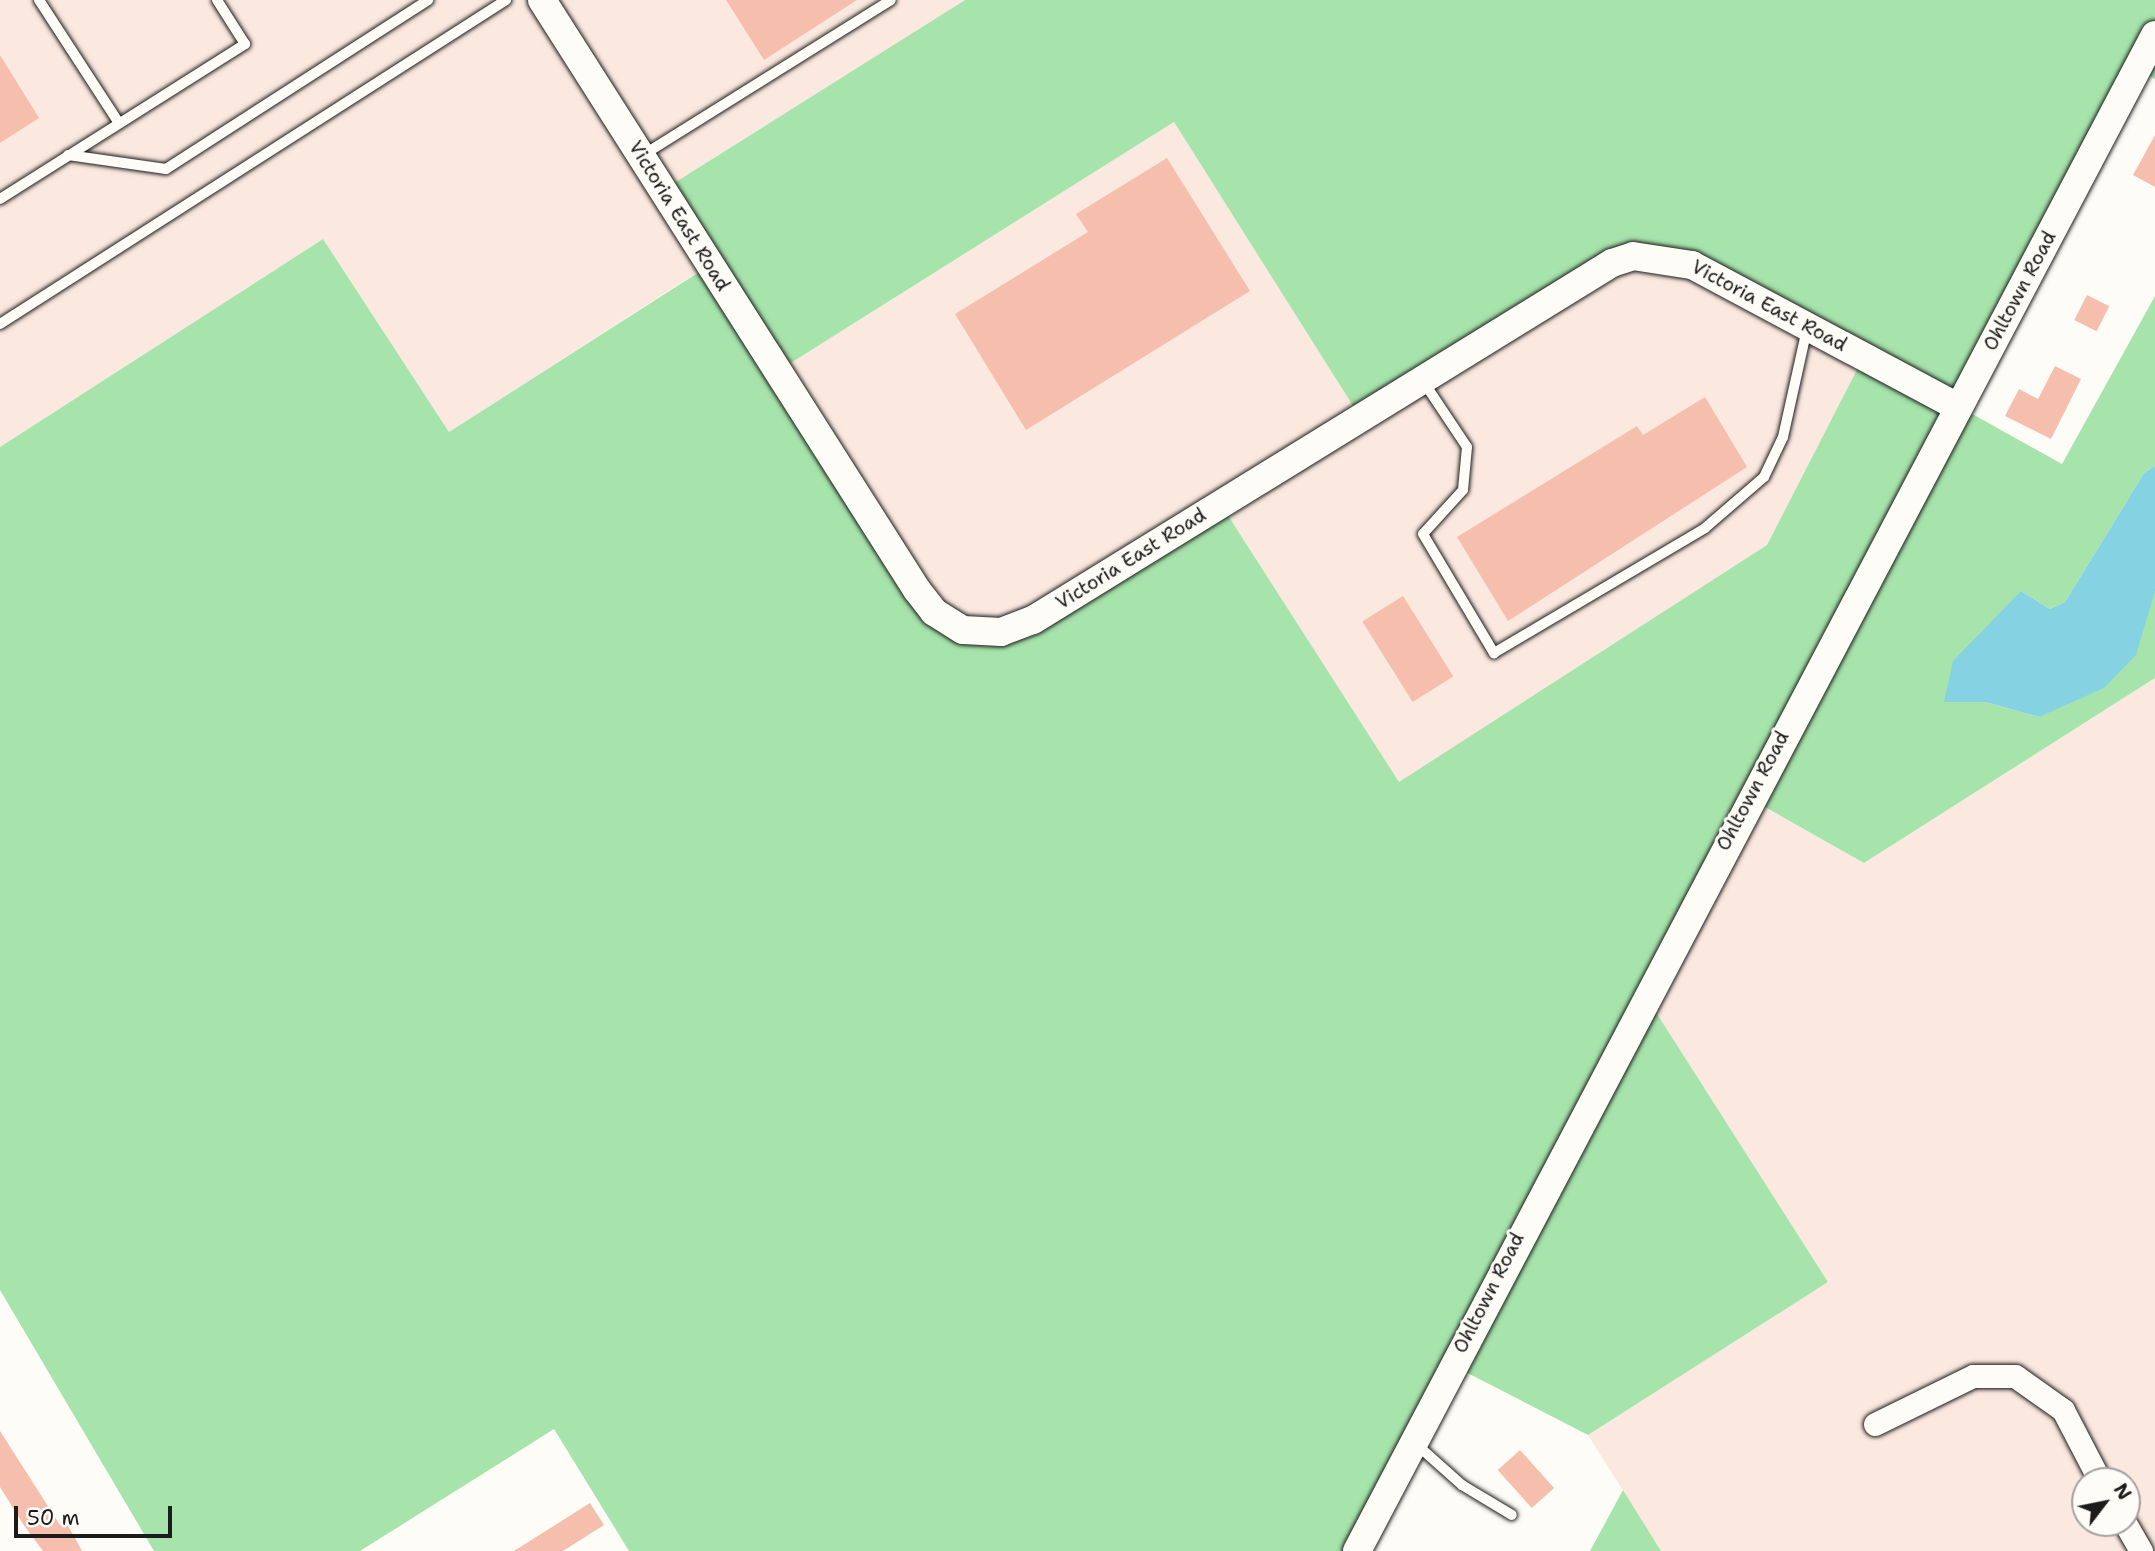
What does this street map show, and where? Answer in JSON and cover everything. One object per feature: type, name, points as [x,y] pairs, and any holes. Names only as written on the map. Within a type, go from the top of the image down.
[{"type":"street","name":"Victoria East Road","points":[[542,0],[916,590],[934,612],[963,630],[1001,632],[1032,620],[1612,263],[1633,257],[1676,258],[1958,407]]},
{"type":"street","name":"Ohltown Road","points":[[1357,1551],[2155,35]]},
{"type":"street","points":[[1875,1424],[1973,1376],[2015,1376],[2063,1410],[2093,1467]]},
{"type":"lane","points":[[39,0],[119,123]]},
{"type":"lane","points":[[0,199],[245,44],[217,0]]},
{"type":"lane","points":[[68,155],[166,169],[428,0]]},
{"type":"lane","points":[[0,324],[506,0]]},
{"type":"lane","points":[[641,156],[891,0]]},
{"type":"lane","points":[[1422,379],[1467,447],[1463,490],[1423,534],[1494,653],[1705,528],[1764,477],[1783,437],[1808,326]]},
{"type":"lane","points":[[1413,1442],[1462,1485],[1512,1514]]},
{"type":"shaded area","points":[[0,0],[965,0],[663,190],[710,264],[449,432],[323,239],[0,447]]},
{"type":"shaded area","points":[[1174,122],[1360,417],[1655,255],[1864,356],[1767,545],[1399,783],[1220,503],[1033,620],[946,622],[778,371]]},
{"type":"shaded area","points":[[2155,678],[2155,1551],[1661,1551],[1588,1435],[1828,1282],[1645,995],[1748,798],[1864,863]]},
{"type":"green space","points":[[965,0],[2155,0],[2155,79],[2138,70],[1958,406],[2062,464],[2155,296],[2155,466],[2144,473],[2065,602],[2050,609],[2021,591],[1945,702],[1985,702],[2039,717],[2155,591],[2155,678],[1864,863],[1749,798],[1645,995],[1828,1282],[1588,1435],[1452,1365],[1357,1551],[629,1551],[554,1429],[360,1551],[154,1551],[0,1290],[0,447],[323,239],[449,432],[710,265],[663,190]],"holes":[[[1174,122],[1360,417],[1655,255],[1864,356],[1767,545],[1399,782],[1220,503],[981,633],[916,590],[778,371]]]},
{"type":"green space","points":[[1623,1490],[1661,1551],[1590,1551]]},
{"type":"water","points":[[2155,466],[2155,591],[2136,655],[2104,688],[2039,717],[1985,702],[1944,702],[1953,661],[2021,591],[2050,609],[2065,602],[2144,473]]},
{"type":"building","points":[[726,0],[857,0],[764,60]]},
{"type":"building","points":[[0,55],[39,118],[0,143]]},
{"type":"building","points":[[2155,135],[2155,187],[2133,175]]},
{"type":"building","points":[[1167,158],[1250,291],[1026,430],[955,314],[1088,232],[1076,214]]},
{"type":"building","points":[[2087,295],[2109,306],[2097,331],[2074,320]]},
{"type":"building","points":[[2055,366],[2081,379],[2051,439],[2005,416],[2019,389],[2038,399]]},
{"type":"building","points":[[1705,397],[1747,467],[1508,621],[1457,537],[1637,426],[1643,435]]},
{"type":"building","points":[[1403,596],[1453,677],[1413,702],[1362,621]]},
{"type":"building","points":[[0,1431],[60,1525],[66,1522],[82,1551],[43,1551],[23,1524],[0,1487]]},
{"type":"building","points":[[1520,1450],[1554,1488],[1532,1508],[1498,1470]]},
{"type":"building","points":[[590,1503],[604,1525],[563,1551],[514,1551]]}]
